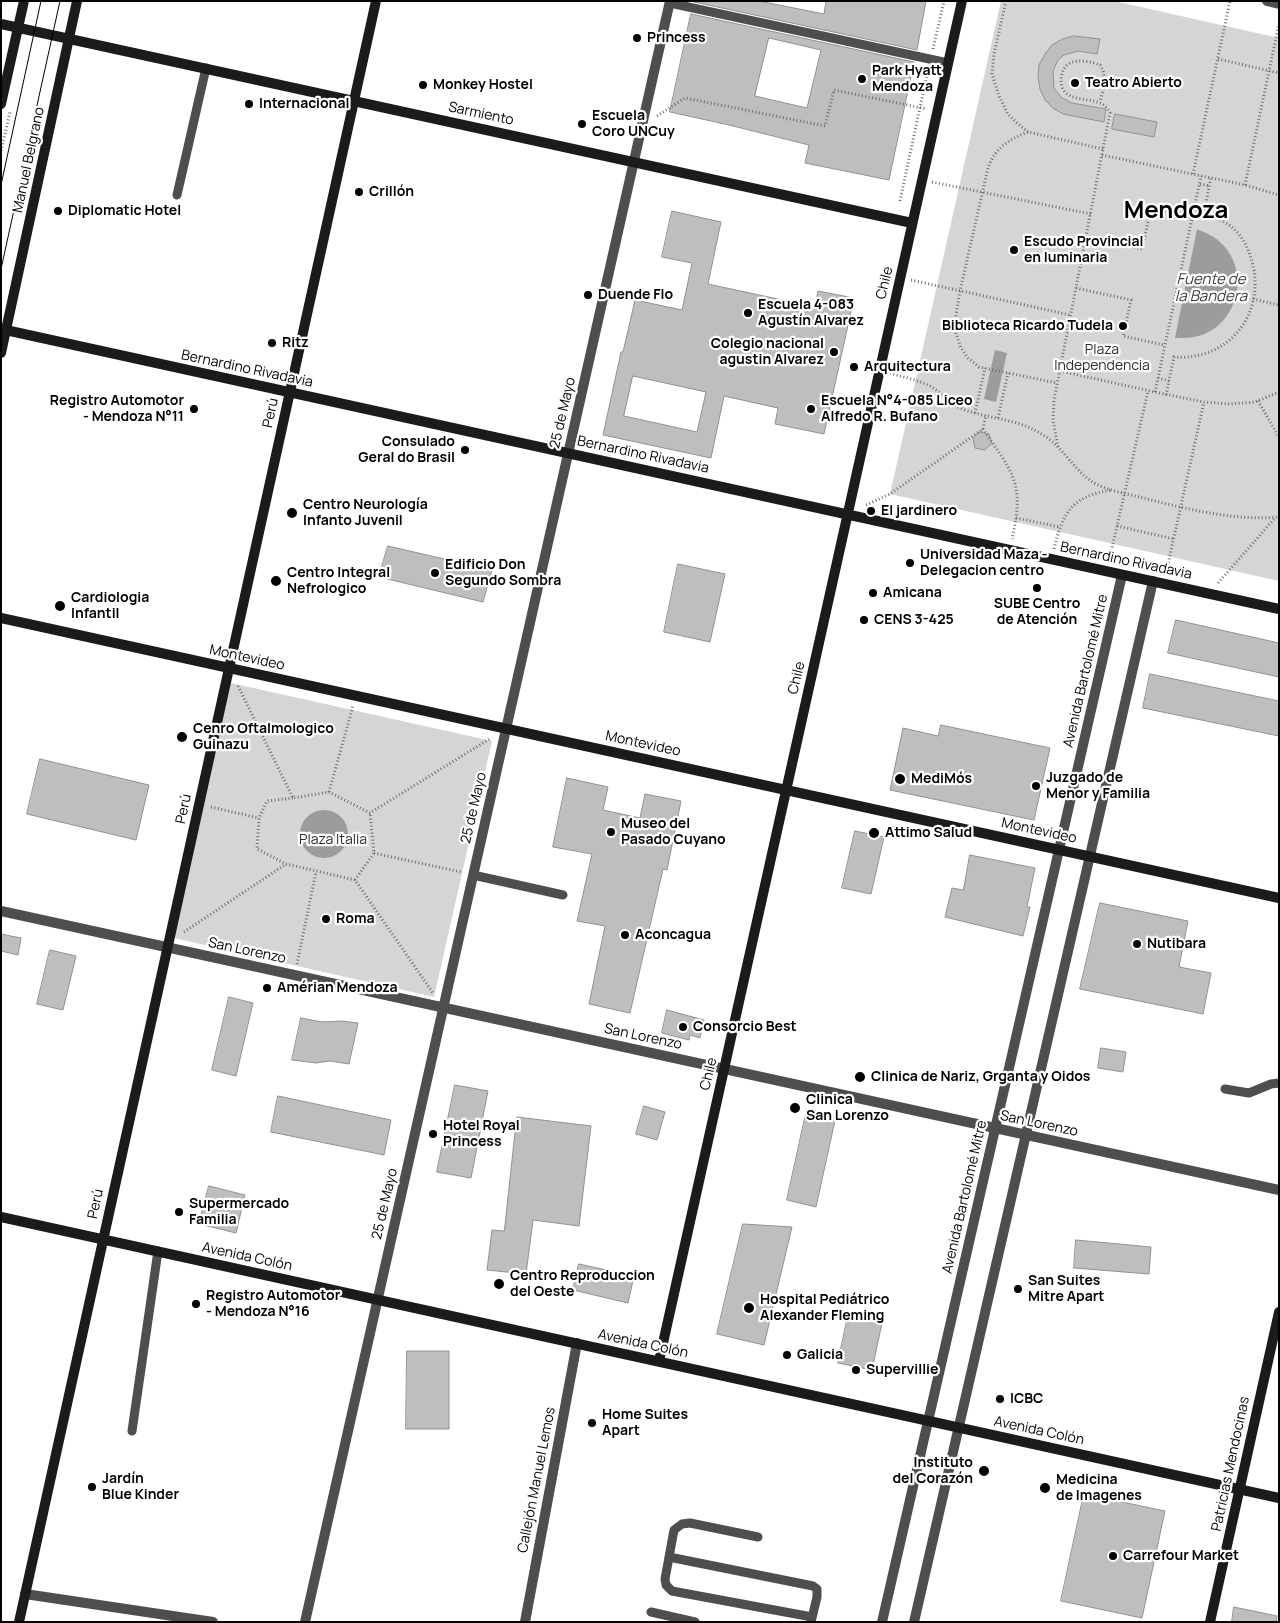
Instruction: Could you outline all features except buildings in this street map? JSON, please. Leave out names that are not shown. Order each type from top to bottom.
[{"type":"street","points":[[1,104],[24,1]]},
{"type":"street","name":"Manuel Belgrano","points":[[1,353],[4,329],[78,1]]},
{"type":"street","name":"Perú","points":[[19,1622],[376,1]]},
{"type":"street","name":"Chile","points":[[659,1361],[962,1]]},
{"type":"street","points":[[1267,1],[1279,4]]},
{"type":"street","name":"25 de Mayo","points":[[305,1622],[670,2]]},
{"type":"street","name":"Sarmiento","points":[[1,24],[912,223]]},
{"type":"street","name":"Bernardino Rivadavia","points":[[4,329],[1279,609]]},
{"type":"street","name":"Avenida Bartolomé Mitre","points":[[882,1622],[1122,574]]},
{"type":"street","points":[[914,1622],[1153,581]]},
{"type":"street","name":"Montevideo","points":[[1,618],[1279,898]]},
{"type":"street","name":"San Lorenzo","points":[[1,910],[1279,1190]]},
{"type":"street","name":"Avenida Colón","points":[[1,1217],[1279,1498]]},
{"type":"street","name":"Patricias Mendocinas","points":[[1210,1622],[1279,1312]]},
{"type":"street","name":"Callejón Manuel Lemos","points":[[525,1622],[577,1343]]},
{"type":"street","points":[[25,1594],[213,1622]]},
{"type":"lane","points":[[670,2],[948,63]]},
{"type":"lane","points":[[177,194],[206,68]]},
{"type":"lane","points":[[473,875],[563,895]]},
{"type":"lane","points":[[1224,1088],[1249,1093],[1271,1084],[1279,1083]]},
{"type":"lane","points":[[132,1431],[158,1251]]},
{"type":"lane","points":[[669,1557],[813,1586],[817,1589],[817,1597],[812,1620],[672,1591],[666,1585],[665,1579],[669,1557],[674,1530],[682,1524],[758,1537]]},
{"type":"lane","points":[[651,1612],[695,1622]]},
{"type":"path","points":[[900,201],[944,1]]},
{"type":"path","points":[[1006,1],[994,54],[992,74],[994,85],[1003,106],[1017,123],[1028,132],[1104,149]]},
{"type":"path","points":[[1193,174],[1230,1]]},
{"type":"path","points":[[1244,184],[1279,24]]},
{"type":"path","points":[[1218,59],[1279,73]]},
{"type":"path","points":[[1058,447],[1053,420],[1054,400],[1110,113],[1108,108],[1100,102],[1077,98],[1066,92],[1061,82],[1062,73],[1066,66],[1076,61],[1100,65],[1104,70],[1104,77],[1100,102]]},
{"type":"path","points":[[642,125],[685,98],[825,126],[834,90],[937,111]]},
{"type":"path","points":[[1028,132],[1007,142],[996,152],[988,168],[960,291],[956,315],[956,333],[961,348],[968,358],[979,367],[1057,383]]},
{"type":"path","points":[[1102,155],[1244,184],[1279,195]]},
{"type":"path","points":[[1155,392],[1202,176]]},
{"type":"path","points":[[1166,395],[1174,357],[1183,358],[1206,354],[1226,343],[1243,326],[1253,299],[1254,274],[1252,259],[1244,240],[1230,226],[1204,213],[1212,177]]},
{"type":"path","points":[[922,179],[1091,214]]},
{"type":"path","points":[[1200,184],[1210,186]]},
{"type":"path","points":[[1086,237],[1142,249],[1151,209],[1193,218]]},
{"type":"path","points":[[900,277],[1071,315]]},
{"type":"path","points":[[1076,288],[1131,300],[1124,336],[1164,345]]},
{"type":"path","points":[[1253,299],[1279,305]]},
{"type":"path","points":[[975,413],[985,368]]},
{"type":"path","points":[[880,370],[915,380],[930,387],[958,408],[1025,425],[1044,435],[1096,484],[1125,494],[1180,508],[1277,518]]},
{"type":"path","points":[[1060,371],[1204,402],[1230,404],[1258,401],[1278,393]]},
{"type":"path","points":[[998,418],[1008,373]]},
{"type":"path","points":[[1158,378],[1169,381]]},
{"type":"path","points":[[1114,544],[1148,391]]},
{"type":"path","points":[[1258,401],[1279,437]]},
{"type":"path","points":[[1170,557],[1204,402]]},
{"type":"path","points":[[847,514],[890,494],[983,429],[986,415]]},
{"type":"path","points":[[983,429],[1013,478],[1017,500],[1016,520],[1059,530],[1064,516],[1083,498],[1095,492],[1113,490]]},
{"type":"path","points":[[1230,570],[1277,518]]},
{"type":"path","points":[[1118,526],[1174,539]]},
{"type":"path","points":[[229,668],[293,798]]},
{"type":"path","points":[[329,792],[355,695]]},
{"type":"path","points":[[370,813],[506,728]]},
{"type":"path","points":[[370,813],[329,792],[267,801],[259,818],[257,849],[286,864],[354,880],[444,1008]]},
{"type":"path","points":[[199,805],[259,818]]},
{"type":"path","points":[[354,880],[374,852],[370,813]]},
{"type":"path","points":[[374,852],[473,875]]},
{"type":"path","points":[[182,933],[286,864]]},
{"type":"path","points":[[295,975],[316,872]]},
{"type":"green space","name":"Plaza Independencia","points":[[1001,1],[1114,1],[1279,38],[1279,581],[890,494]]},
{"type":"green space","name":"Plaza Italia","points":[[231,683],[492,741],[434,997],[174,938]]},
{"type":"water","name":"Fuente de la Bandera","points":[[1197,229],[1216,238],[1230,254],[1235,267],[1236,294],[1232,307],[1225,319],[1215,328],[1199,336],[1175,338]]},
{"type":"water","points":[[995,350],[1007,353],[996,402],[984,399]]},
{"type":"water","points":[[319,810],[329,810],[338,814],[344,820],[348,834],[344,848],[338,854],[329,858],[319,858],[310,854],[304,848],[300,839],[300,829],[304,820],[310,814]]},
{"type":"tram line","points":[[1,185],[41,1]]},
{"type":"tram line","points":[[1,269],[60,1]]},
{"type":"place","name":"Princess","points":[[637,38]]},
{"type":"place","name":"Park Hyatt Mendoza","points":[[862,79]]},
{"type":"place","name":"Teatro Abierto","points":[[1075,83]]},
{"type":"place","name":"Monkey Hostel","points":[[423,85]]},
{"type":"place","name":"Internacional","points":[[249,104]]},
{"type":"place","name":"Escuela Coro UNCuy","points":[[582,124]]},
{"type":"place","name":"Crillón","points":[[359,192]]},
{"type":"place","name":"Diplomatic Hotel","points":[[58,211]]},
{"type":"place","name":"Escudo Provincial en luminaria","points":[[1014,250]]},
{"type":"place","name":"Duende Flo","points":[[588,295]]},
{"type":"place","name":"Escuela 4-083 Agustín Alvarez","points":[[748,313]]},
{"type":"place","name":"Biblioteca Ricardo Tudela","points":[[1123,326]]},
{"type":"place","name":"Ritz","points":[[272,343]]},
{"type":"place","name":"Colegio nacional agustin Alvarez","points":[[834,352]]},
{"type":"place","name":"Arquitectura","points":[[854,367]]},
{"type":"place","name":"Registro Automotor - Mendoza N°11","points":[[194,409]]},
{"type":"place","name":"Escuela N°4-085 Liceo Alfredo R. Bufano","points":[[811,409]]},
{"type":"place","name":"Consulado Geral do Brasil","points":[[465,450]]},
{"type":"place","name":"El jardinero","points":[[871,511]]},
{"type":"place","name":"Centro Neurología Infanto Juvenil","points":[[292,513]]},
{"type":"place","name":"Universidad Maza - Delegacion centro","points":[[910,563]]},
{"type":"place","name":"Edificio Don Segundo Sombra","points":[[435,573]]},
{"type":"place","name":"Centro Integral Nefrologico","points":[[276,581]]},
{"type":"place","name":"SUBE Centro de Atención","points":[[1037,588]]},
{"type":"place","name":"Amicana","points":[[873,593]]},
{"type":"place","name":"Cardiologia Infantil","points":[[60,606]]},
{"type":"place","name":"CENS 3-425","points":[[864,620]]},
{"type":"place","name":"Cenro Oftalmologico Guinazu","points":[[182,737]]},
{"type":"place","name":"MediMós","points":[[900,779]]},
{"type":"place","name":"Juzgado de Menor y Familia","points":[[1036,786]]},
{"type":"place","name":"Museo del Pasado Cuyano","points":[[611,832]]},
{"type":"place","name":"Attimo Salud","points":[[874,833]]},
{"type":"place","name":"Roma","points":[[326,919]]},
{"type":"place","name":"Aconcagua","points":[[625,935]]},
{"type":"place","name":"Nutibara","points":[[1137,944]]},
{"type":"place","name":"Amérian Mendoza","points":[[267,988]]},
{"type":"place","name":"Consorcio Best","points":[[683,1027]]},
{"type":"place","name":"Clinica de Nariz, Grganta y Oidos","points":[[860,1077]]},
{"type":"place","name":"Clinica San Lorenzo","points":[[795,1108]]},
{"type":"place","name":"Hotel Royal Princess","points":[[433,1134]]},
{"type":"place","name":"Supermercado Familia","points":[[179,1212]]},
{"type":"place","name":"Centro Reproduccion del Oeste","points":[[499,1284]]},
{"type":"place","name":"San Suites Mitre Apart","points":[[1018,1289]]},
{"type":"place","name":"Registro Automotor - Mendoza N°16","points":[[196,1304]]},
{"type":"place","name":"Hospital Pediátrico Alexander Fleming","points":[[749,1308]]},
{"type":"place","name":"Galicia","points":[[787,1355]]},
{"type":"place","name":"Supervillie","points":[[856,1370]]},
{"type":"place","name":"ICBC","points":[[1000,1399]]},
{"type":"place","name":"Home Suites Apart","points":[[592,1423]]},
{"type":"place","name":"Instituto del Corazón","points":[[984,1471]]},
{"type":"place","name":"Jardín Blue Kinder","points":[[92,1487]]},
{"type":"place","name":"Medicina de Imagenes","points":[[1045,1488]]},
{"type":"place","name":"Carrefour Market","points":[[1113,1556]]},
{"type":"district","name":"Mendoza","points":[[1176,211]]}]
